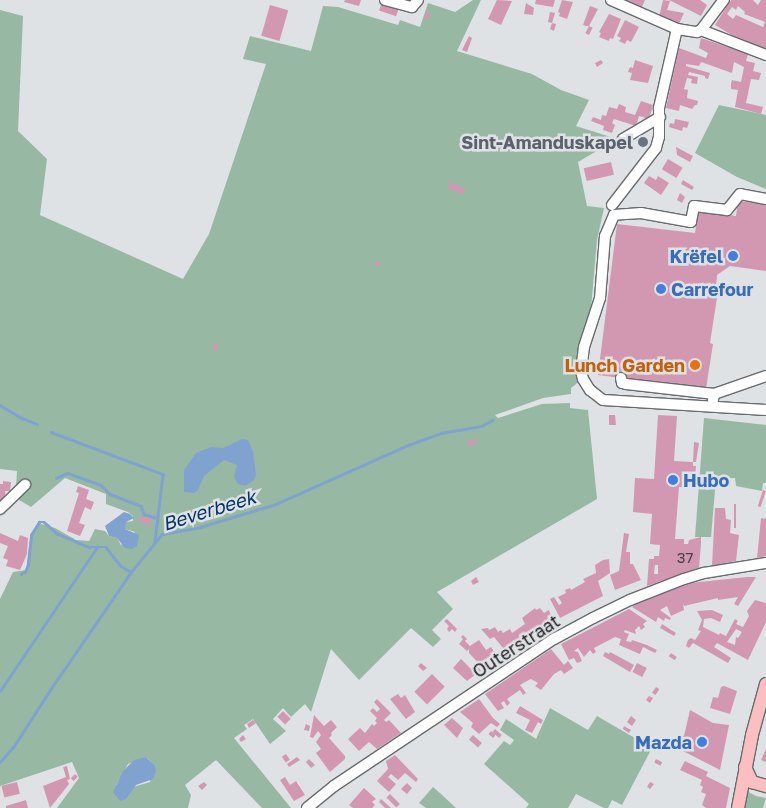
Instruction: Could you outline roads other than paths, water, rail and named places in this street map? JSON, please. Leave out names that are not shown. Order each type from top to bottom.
[{"type":"main road","points":[[738,808],[745,767],[766,684]]},
{"type":"main road","points":[[745,767],[752,782],[766,786]]},
{"type":"street","points":[[385,0],[412,7],[418,0]]},
{"type":"street","points":[[610,0],[677,29],[697,32],[701,30],[724,0]]},
{"type":"street","points":[[612,205],[656,148],[660,117],[659,108],[677,29]]},
{"type":"street","points":[[701,30],[766,55]]},
{"type":"street","points":[[623,139],[660,117]]},
{"type":"street","points":[[766,199],[740,194],[727,210],[694,206],[691,222],[642,213],[614,215],[605,236],[600,298],[584,346],[581,371],[583,379],[590,390],[603,400],[766,410]]},
{"type":"street","points":[[621,378],[622,383],[626,384],[714,394],[766,376]]},
{"type":"street","points":[[712,406],[714,394]]},
{"type":"street","points":[[0,509],[25,485]]},
{"type":"street","name":"Outerstraat","points":[[307,808],[334,786],[554,639],[593,618],[630,600],[698,575],[766,563]]},
{"type":"water","points":[[242,439],[248,440],[253,451],[256,475],[254,480],[245,486],[238,484],[234,477],[237,465],[224,460],[204,476],[198,490],[194,493],[184,492],[184,470],[196,453],[211,447],[223,448]]},
{"type":"water","points":[[124,512],[134,518],[126,522],[125,529],[139,535],[137,546],[132,549],[125,548],[117,538],[109,536],[105,526]]},
{"type":"water","points":[[146,757],[155,766],[156,772],[153,779],[136,785],[126,799],[120,801],[113,792],[123,771],[134,760]]},
{"type":"waterway","points":[[0,405],[22,418],[37,424]]},
{"type":"waterway","name":"Beverbeek","points":[[0,762],[14,746],[131,572],[162,534],[200,527],[276,504],[408,445],[441,433],[481,426],[493,420]]},
{"type":"waterway","points":[[51,432],[163,474],[155,542]]},
{"type":"waterway","points":[[56,478],[68,473],[101,485],[110,494],[141,506],[144,514],[156,518]]},
{"type":"waterway","points":[[21,574],[25,572],[28,565],[31,535],[39,522],[44,522],[58,534],[89,547],[106,547],[121,566],[131,572]]},
{"type":"waterway","points":[[0,691],[97,547]]},
{"type":"place","name":"Sint-Amanduskapel","points":[[643,142]]},
{"type":"place","name":"Krëfel","points":[[733,256]]},
{"type":"place","name":"Carrefour","points":[[661,289]]},
{"type":"place","name":"Lunch Garden","points":[[695,365]]},
{"type":"place","name":"Hubo","points":[[673,480]]},
{"type":"place","name":"Mazda","points":[[702,742]]}]
